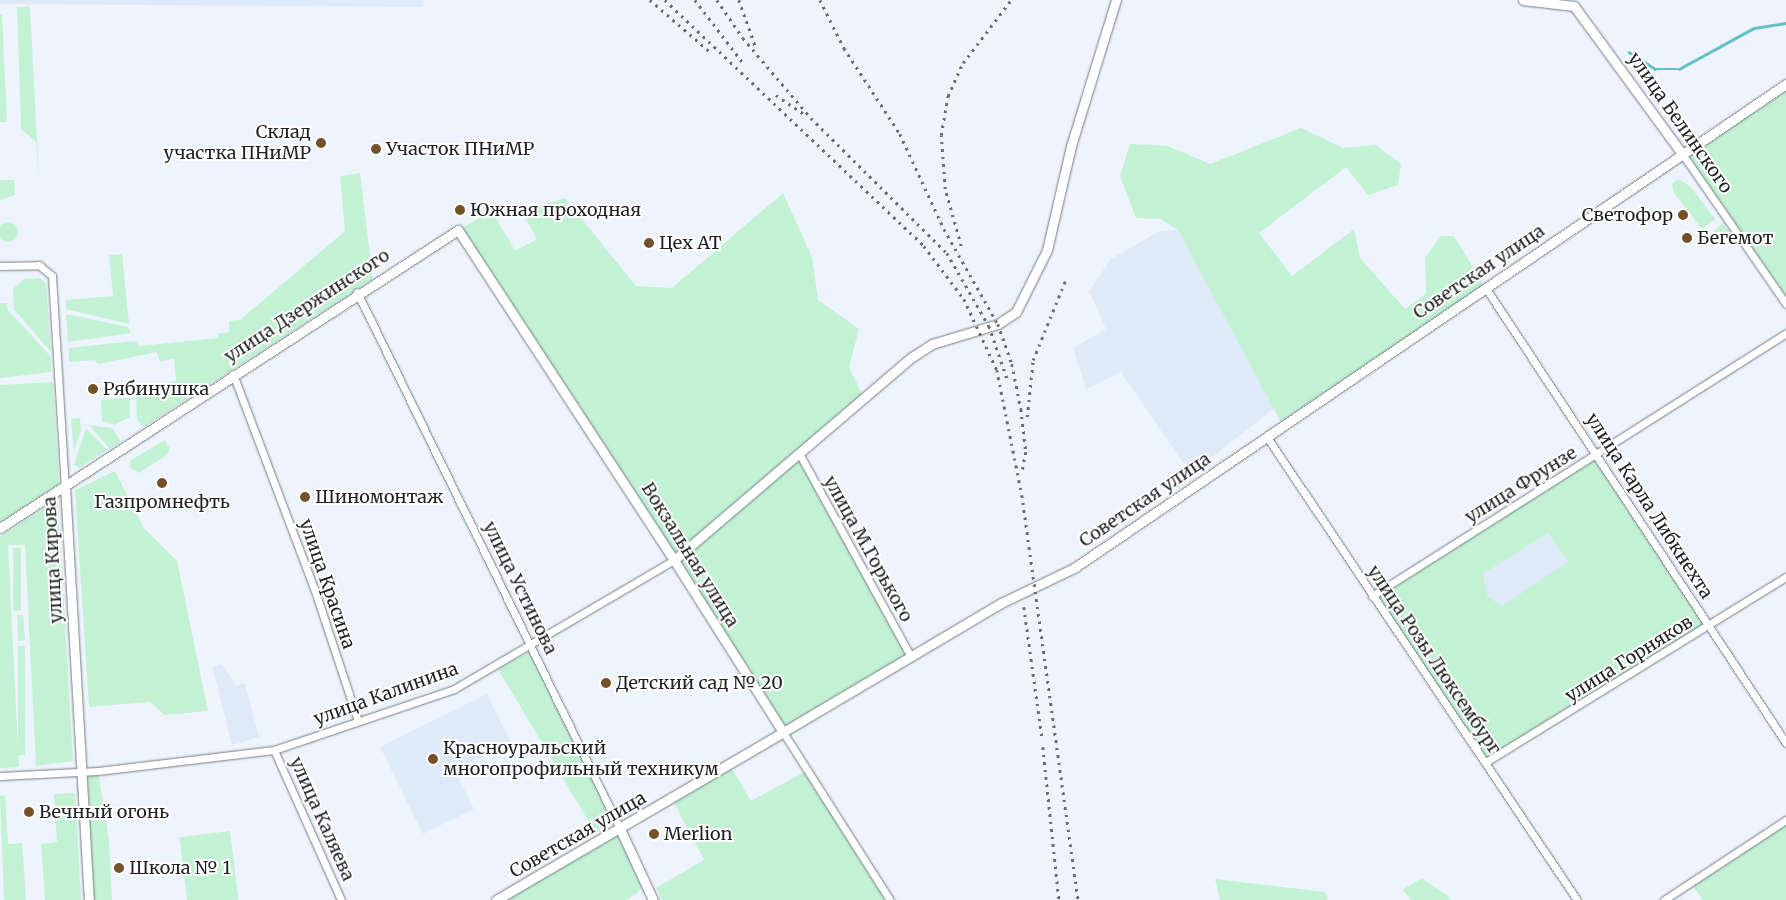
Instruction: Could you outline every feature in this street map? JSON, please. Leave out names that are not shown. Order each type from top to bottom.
[{"type":"street","points":[[674,560],[800,456],[917,353],[963,332],[998,324],[1024,300],[1047,250],[1071,146],[1116,0]]},
{"type":"street","name":"улица Белинского","points":[[1523,0],[1573,2],[1786,304]]},
{"type":"street","name":"Советская улица","points":[[496,900],[621,831],[1000,603],[1074,568],[1485,287],[1683,156],[1786,84]]},
{"type":"street","name":"улица Дзержинского","points":[[0,528],[357,292],[458,230]]},
{"type":"street","name":"Вокзальная улица","points":[[458,230],[674,560],[890,900]]},
{"type":"street","name":"улица Кирова","points":[[0,266],[39,265],[52,276],[89,900]]},
{"type":"street","name":"улица Карла Либкнехта","points":[[1485,287],[1598,454],[1786,743]]},
{"type":"street","name":"улица Устинова","points":[[357,292],[621,831],[652,900]]},
{"type":"street","name":"улица Фрунзе","points":[[1372,596],[1786,333]]},
{"type":"street","name":"улица Красина","points":[[233,374],[314,588],[358,720]]},
{"type":"street","name":"улица Розы Люксембург","points":[[1267,437],[1577,900]]},
{"type":"street","name":"улица М.Горького","points":[[800,456],[911,657]]},
{"type":"street","name":"улица Калинина","points":[[0,776],[80,772],[274,750],[358,720],[454,690],[531,647],[674,560]]},
{"type":"street","name":"улица Горняков","points":[[1486,762],[1710,626],[1786,577]]},
{"type":"street","name":"улица Каляева","points":[[274,750],[342,900]]},
{"type":"street","points":[[1664,900],[1786,820]]},
{"type":"shaded area","points":[[0,0],[424,0],[423,7],[0,4]]},
{"type":"shaded area","points":[[1178,230],[1275,408],[1198,468],[1183,463],[1121,372],[1086,389],[1073,348],[1106,329],[1089,291],[1111,259],[1160,231]]},
{"type":"shaded area","points":[[1548,533],[1568,563],[1502,607],[1488,597],[1483,574]]},
{"type":"shaded area","points":[[222,664],[236,686],[245,683],[259,737],[232,745],[212,666]]},
{"type":"shaded area","name":"Красноуральский многопрофильный техникум","points":[[487,694],[511,743],[455,770],[474,809],[423,834],[380,747]]},
{"type":"green space","points":[[17,7],[30,7],[39,180],[36,142],[21,129]]},
{"type":"green space","points":[[0,15],[2,15],[7,122],[0,122]]},
{"type":"green space","points":[[1786,84],[1786,304],[1683,155]]},
{"type":"green space","points":[[1301,128],[1343,148],[1376,145],[1401,164],[1398,185],[1368,195],[1346,167],[1259,233],[1292,276],[1354,229],[1360,258],[1405,309],[1426,294],[1425,258],[1441,236],[1454,236],[1485,287],[1283,426],[1178,230],[1161,219],[1136,218],[1120,176],[1130,144],[1168,146],[1210,164]]},
{"type":"green space","points":[[360,173],[373,279],[144,427],[137,420],[136,397],[176,380],[174,358],[160,362],[157,352],[98,364],[95,360],[69,362],[69,348],[135,341],[140,346],[218,338],[218,334],[229,332],[229,321],[240,320],[345,231],[340,176]]},
{"type":"green space","points":[[1678,179],[1690,186],[1715,219],[1702,229],[1674,193],[1672,184]]},
{"type":"green space","points":[[0,180],[14,180],[15,195],[0,200]]},
{"type":"green space","points":[[783,193],[812,257],[818,300],[859,329],[849,367],[864,398],[800,456],[911,657],[783,732],[458,230],[492,211],[515,251],[537,239],[522,211],[565,198],[636,286],[672,288]]},
{"type":"green space","points":[[8,222],[15,225],[18,232],[15,239],[8,242],[1,239],[-2,232],[1,225]]},
{"type":"green space","points":[[1723,223],[1733,236],[1712,247],[1707,238]]},
{"type":"green space","points":[[122,254],[129,324],[66,309],[66,300],[113,296],[109,255]]},
{"type":"green space","points":[[40,278],[46,284],[51,352],[14,309],[13,289],[24,279]]},
{"type":"green space","points":[[0,303],[7,303],[8,310],[51,357],[51,372],[0,378]]},
{"type":"green space","points":[[66,314],[128,327],[131,333],[68,342]]},
{"type":"green space","points":[[53,382],[59,484],[0,522],[0,385]]},
{"type":"green space","points":[[130,398],[130,417],[114,425],[102,421],[101,400]]},
{"type":"green space","points":[[80,418],[81,430],[74,451],[71,419]]},
{"type":"green space","points":[[89,425],[112,428],[121,442],[110,449]]},
{"type":"green space","points":[[86,428],[107,450],[79,468],[74,465]]},
{"type":"green space","points":[[165,440],[170,449],[167,455],[139,473],[130,468],[131,460]]},
{"type":"green space","points":[[1598,454],[1710,626],[1486,762],[1372,596]],"holes":[[[1548,533],[1568,562],[1502,606],[1488,597],[1483,574]]]},
{"type":"green space","points":[[115,471],[144,528],[177,561],[208,711],[165,715],[150,702],[89,707],[75,490]]},
{"type":"green space","points":[[54,501],[58,503],[73,761],[36,766],[25,545],[8,545],[19,767],[0,768],[0,537]]},
{"type":"green space","points":[[13,548],[21,548],[21,611],[13,611]]},
{"type":"green space","points":[[17,615],[23,615],[25,640],[18,641]]},
{"type":"green space","points":[[18,646],[25,646],[25,755],[18,755]]},
{"type":"green space","points":[[530,652],[613,822],[596,834],[498,669]]},
{"type":"green space","points":[[731,767],[751,801],[806,771],[890,900],[662,900],[656,888],[704,860],[672,799]]},
{"type":"green space","points":[[98,771],[109,841],[112,900],[89,900],[80,772]]},
{"type":"green space","points":[[75,793],[81,900],[45,900],[41,844],[57,842],[54,794]]},
{"type":"green space","points":[[5,795],[8,844],[22,843],[26,900],[4,900],[0,796]]},
{"type":"green space","points":[[1786,820],[1786,900],[1703,900],[1690,882]]},
{"type":"green space","points":[[230,831],[238,900],[187,900],[179,837]]},
{"type":"green space","points":[[621,831],[642,887],[637,894],[625,900],[493,900]]},
{"type":"green space","points":[[1422,878],[1451,900],[1412,900],[1402,890]]},
{"type":"green space","points":[[1215,879],[1325,892],[1328,900],[1220,900]]},
{"type":"waterway","points":[[1629,52],[1655,69],[1679,69],[1754,28],[1786,23]]},
{"type":"railway","points":[[650,0],[709,51]]},
{"type":"railway","points":[[665,0],[924,246],[964,299],[997,370],[1022,495],[1078,900]]},
{"type":"railway","points":[[695,0],[744,64]]},
{"type":"railway","points":[[717,0],[743,38],[811,118],[947,253],[989,326],[1007,378]]},
{"type":"railway","points":[[739,0],[755,45]]},
{"type":"railway","points":[[820,0],[844,48],[900,134],[944,229],[998,324],[1012,364],[1021,409],[1026,452],[1022,473]]},
{"type":"railway","points":[[961,246],[945,189],[941,135],[948,96],[963,63],[1011,0]]},
{"type":"railway","points":[[776,95],[807,116]]},
{"type":"railway","points":[[1027,417],[1033,360],[1065,281]]},
{"type":"railway","points":[[1024,607],[1042,737]]},
{"type":"railway","points":[[1043,747],[1059,900]]},
{"type":"place","name":"Склад участка ПНиМР","points":[[321,143]]},
{"type":"place","name":"Участок ПНиМР","points":[[376,149]]},
{"type":"place","name":"Южная проходная","points":[[460,210]]},
{"type":"place","name":"Светофор","points":[[1683,215]]},
{"type":"place","name":"Бегемот","points":[[1687,238]]},
{"type":"place","name":"Цех АТ","points":[[649,243]]},
{"type":"place","name":"Рябинушка","points":[[93,389]]},
{"type":"place","name":"Газпромнефть","points":[[162,483]]},
{"type":"place","name":"Шиномонтаж","points":[[305,497]]},
{"type":"place","name":"Детский сад № 20","points":[[606,683]]},
{"type":"place","name":"Красноуральский многопрофильный техникум","points":[[433,759]]},
{"type":"place","name":"Вечный огонь","points":[[29,812]]},
{"type":"place","name":"Merlion","points":[[654,834]]},
{"type":"place","name":"Школа № 1","points":[[119,868]]}]
